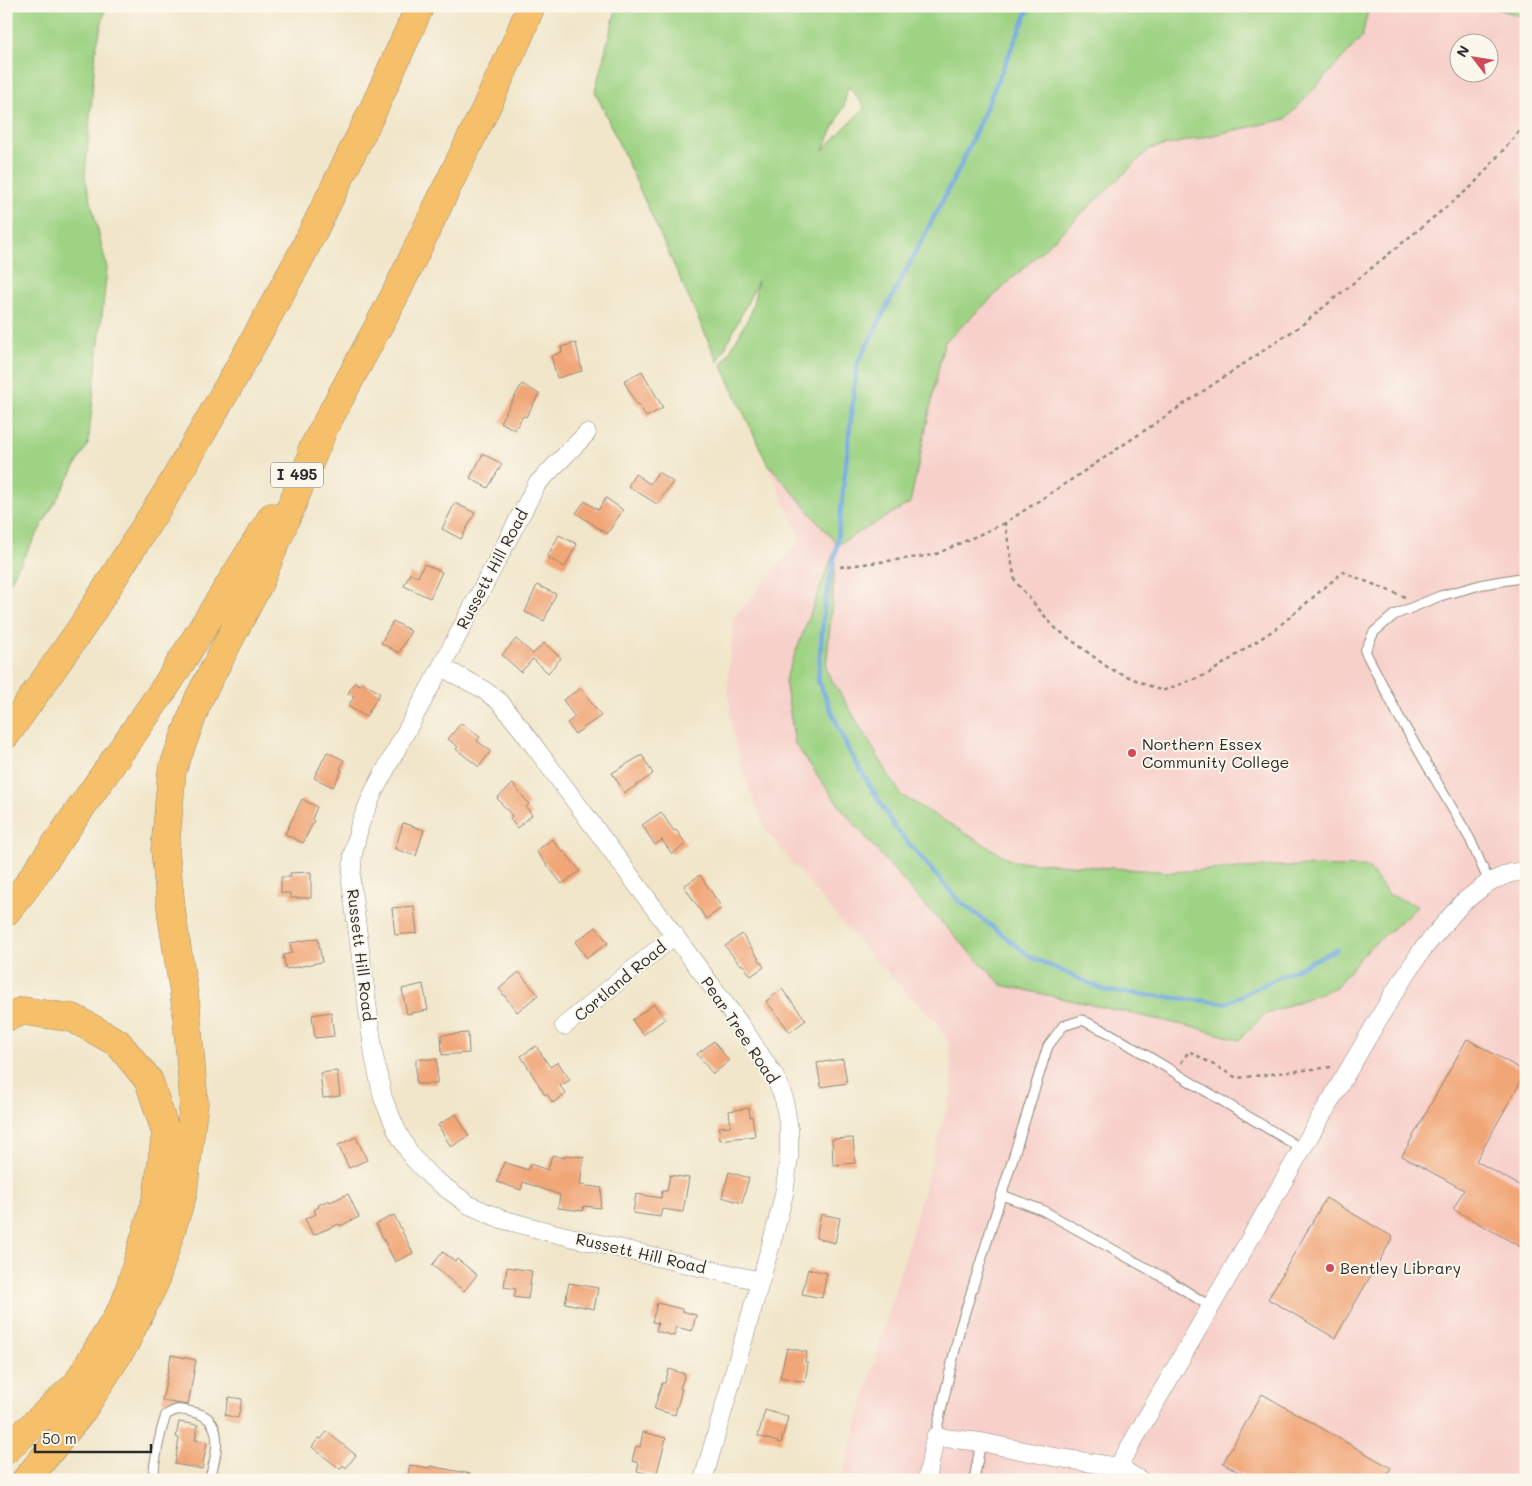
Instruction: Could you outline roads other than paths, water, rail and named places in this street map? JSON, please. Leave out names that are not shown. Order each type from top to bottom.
[{"type":"highway","points":[[6,735],[82,626],[173,483],[239,368],[302,254],[374,108],[420,6]]},
{"type":"highway","name":"I 495","points":[[6,912],[23,891],[166,686],[321,435],[403,280],[484,112],[531,6]]},
{"type":"highway","points":[[26,1480],[80,1414],[124,1345],[154,1284],[183,1193],[194,1102],[186,1008],[172,917],[165,850],[172,771],[199,698],[259,583],[321,435]]},
{"type":"highway","points":[[6,1017],[23,1011],[73,1018],[118,1043],[149,1081],[166,1133],[157,1197],[125,1304],[77,1384],[8,1447]]},
{"type":"street","name":"Russett Hill Road","points":[[587,433],[537,484],[374,791],[360,824],[353,854],[351,882],[374,1056],[383,1098],[397,1131],[412,1157],[431,1177],[469,1205],[501,1219],[553,1233],[760,1281]]},
{"type":"street","name":"Pear Tree Road","points":[[442,666],[481,688],[500,702],[675,935],[755,1046],[775,1077],[784,1099],[789,1129],[789,1158],[784,1194],[703,1480]]},
{"type":"street","points":[[1118,1467],[1346,1074],[1392,996],[1422,950],[1462,903],[1489,882],[1511,873],[1526,871]]},
{"type":"street","name":"Cortland Road","points":[[564,1026],[675,935]]},
{"type":"street","points":[[927,1480],[935,1437],[981,1442],[1054,1457],[1118,1467],[1140,1480]]},
{"type":"lane","points":[[1489,882],[1470,839],[1398,716],[1365,650],[1374,632],[1394,614],[1440,596],[1484,584],[1526,577]]},
{"type":"lane","points":[[935,1437],[960,1328],[1048,1046],[1063,1026],[1082,1020],[1111,1034],[1302,1149]]},
{"type":"lane","points":[[1002,1194],[1042,1210],[1211,1306]]},
{"type":"lane","points":[[153,1480],[157,1446],[166,1415],[177,1409],[198,1412],[208,1417],[214,1427],[217,1440],[214,1466],[210,1480]]},
{"type":"lane","points":[[974,1480],[981,1442]]},
{"type":"waterway","points":[[1030,6],[961,165],[857,364],[837,545],[824,608],[818,680],[848,749],[896,829],[957,899],[1031,957],[1107,991],[1226,1003],[1337,949]]},
{"type":"place","name":"Northern Essex Community College","points":[[1132,753]]},
{"type":"place","name":"Bentley Library","points":[[1330,1268]]}]
